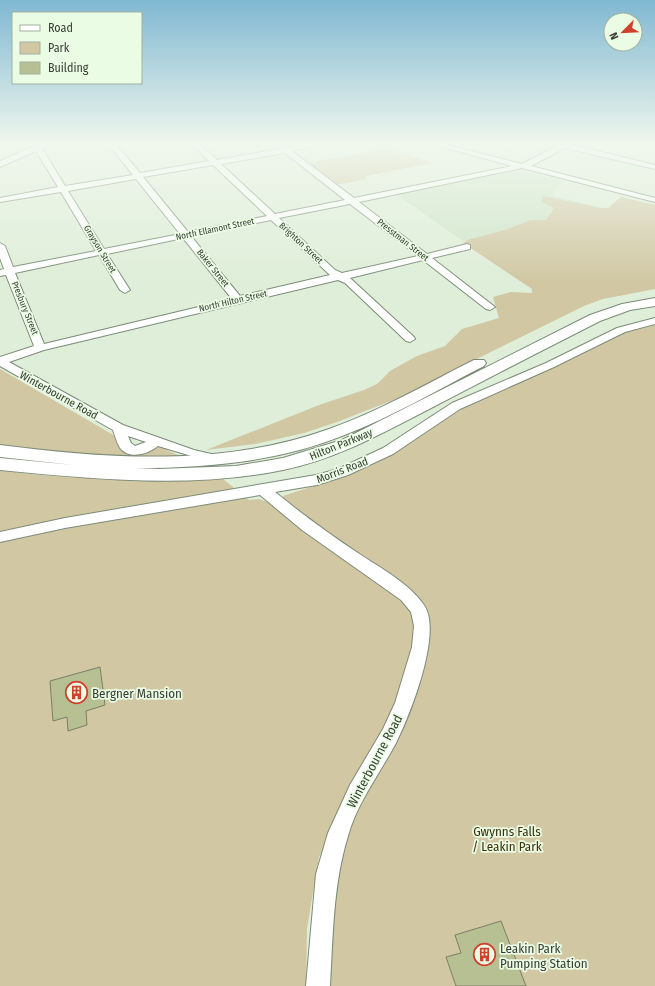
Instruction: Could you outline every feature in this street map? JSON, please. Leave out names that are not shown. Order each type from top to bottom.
[{"type":"main road","name":"Hilton Parkway","points":[[0,451],[118,462],[162,462],[216,459],[261,452],[310,441],[369,418],[583,311],[616,299],[655,292]]},
{"type":"main road","name":"Hilton Parkway","points":[[0,464],[76,471],[159,475],[236,472],[284,464],[348,444],[595,318],[621,309],[655,302]]},
{"type":"street","points":[[0,200],[58,190]]},
{"type":"street","name":"Grayson Street","points":[[65,190],[125,290]]},
{"type":"street","name":"Baker Street","points":[[150,190],[238,300]]},
{"type":"street","name":"Brighton Street","points":[[244,190],[332,272],[348,281],[410,339]]},
{"type":"street","name":"Presstman Street","points":[[338,190],[490,307]]},
{"type":"street","name":"North Ellamont Street","points":[[5,272],[401,190]]},
{"type":"street","points":[[615,190],[655,200]]},
{"type":"street","name":"Presbury Street","points":[[0,246],[5,272],[40,348]]},
{"type":"street","name":"North Hilton Street","points":[[0,361],[40,348],[467,247]]},
{"type":"street","name":"Morris Road","points":[[0,537],[65,523],[265,491],[317,480],[343,472],[388,451],[456,406],[621,330],[655,321]]},
{"type":"street","name":"Winterbourne Road","points":[[0,361],[119,428],[125,445],[133,450],[145,449],[157,440],[191,453],[216,459]]},
{"type":"street","name":"Winterbourne Road","points":[[265,491],[307,526],[407,595],[419,610],[422,626],[421,647],[404,703],[390,735],[357,792],[338,833],[327,874],[318,986]]},
{"type":"shaded area","points":[[422,190],[553,190],[555,194],[550,195],[607,209],[463,241],[397,195]]},
{"type":"green space","points":[[543,196],[601,208],[608,208],[621,197],[655,205],[655,289],[603,299],[584,306],[396,399],[337,422],[304,433],[255,444],[206,450],[319,405],[364,390],[377,384],[390,371],[417,356],[445,346],[462,329],[499,318],[493,297],[511,292],[532,293],[532,289],[463,243],[467,240],[505,230],[531,220],[546,220],[554,208],[542,202]]},
{"type":"green space","name":"Gwynns Falls / Leakin Park","points":[[655,325],[655,986],[326,986],[336,864],[352,813],[404,719],[426,615],[285,502],[283,496],[344,476],[376,463],[409,444],[463,408],[568,361],[620,334]]},
{"type":"green space","points":[[0,369],[115,436],[119,449],[134,453],[158,446],[180,456],[112,457],[0,446]]},
{"type":"green space","points":[[0,470],[39,475],[121,480],[223,479],[249,500],[259,499],[267,502],[335,554],[393,591],[411,608],[415,625],[415,635],[395,712],[319,857],[307,928],[306,986],[0,986]]},
{"type":"building","name":"Bergner Mansion","points":[[100,667],[105,705],[86,711],[87,725],[68,731],[67,717],[53,721],[50,681]]},
{"type":"building","name":"Leakin Park Pumping Station","points":[[501,921],[526,986],[456,986],[446,957],[461,953],[455,935]]},
{"type":"place","name":"Bergner Mansion","points":[[77,693]]},
{"type":"place","name":"Leakin Park Pumping Station","points":[[484,955]]}]
